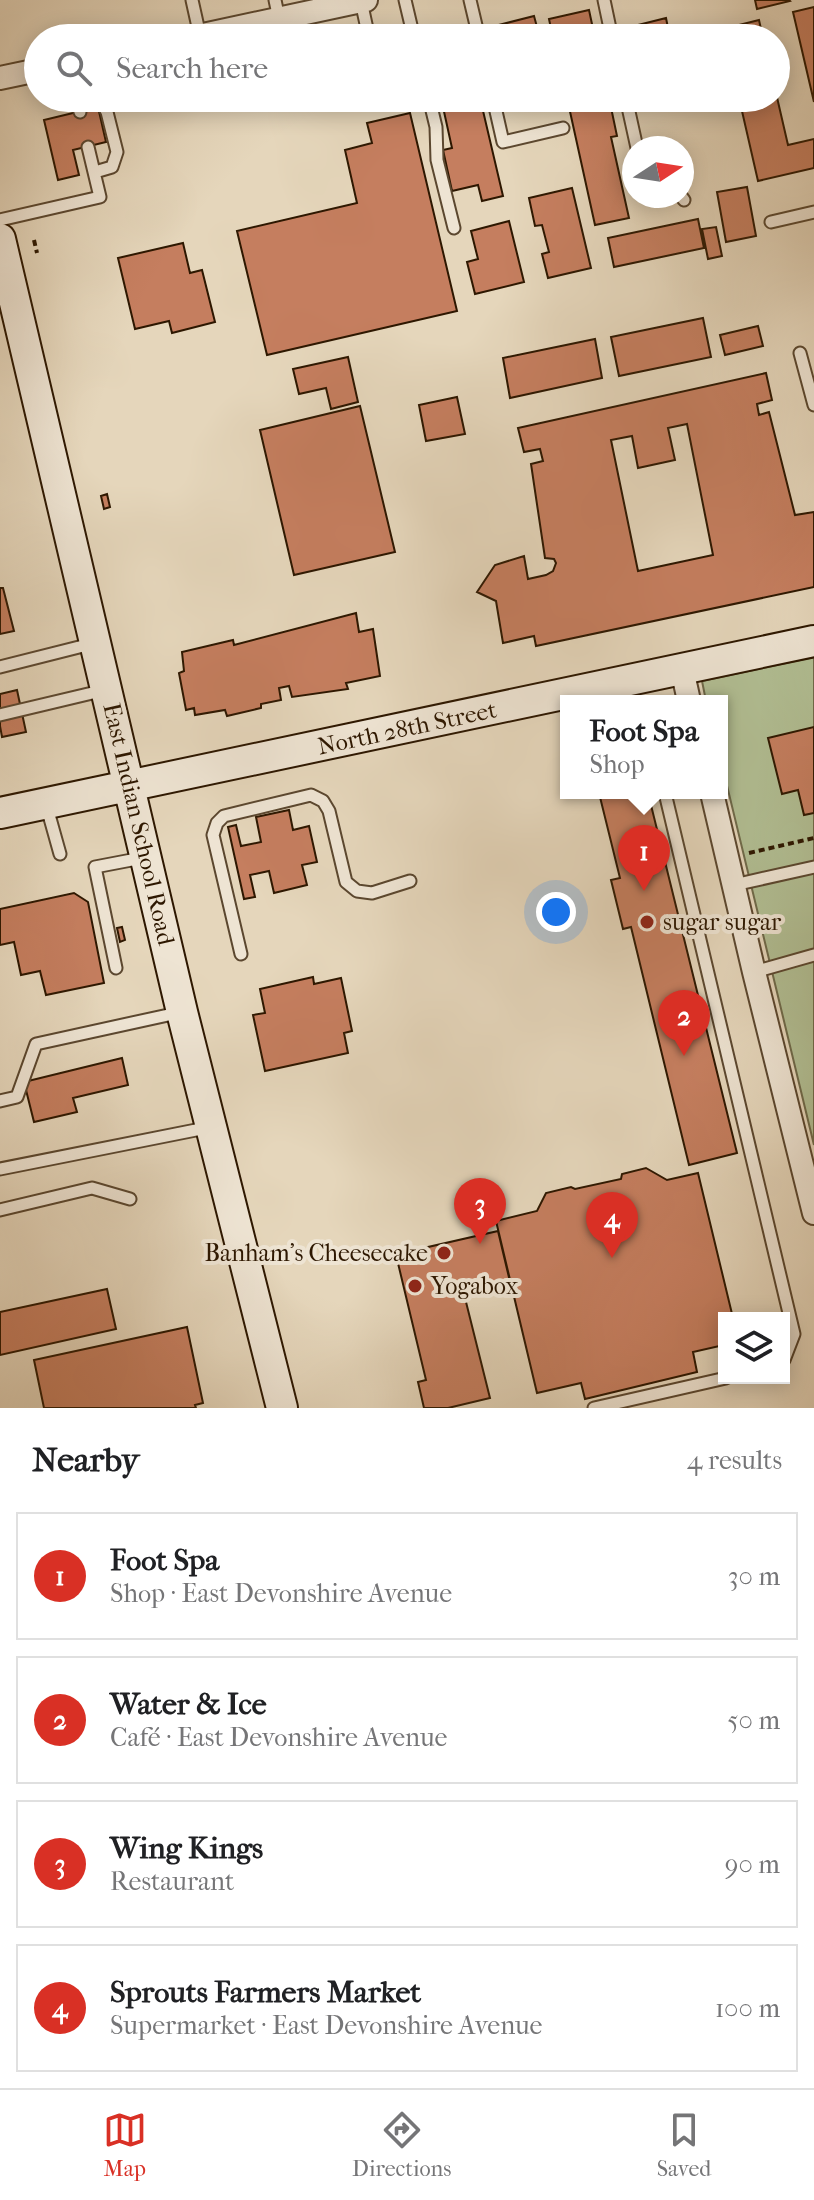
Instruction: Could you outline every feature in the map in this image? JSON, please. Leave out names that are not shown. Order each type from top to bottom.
[{"type":"main road","name":"East Indian School Road","points":[[0,239],[182,1012],[282,1408]]},
{"type":"main road","name":"North 28th Street","points":[[583,695],[682,669],[814,641]]},
{"type":"main road","name":"North 28th Street","points":[[0,813],[560,700]]},
{"type":"street","points":[[270,20],[363,1]]},
{"type":"street","points":[[0,78],[24,73]]},
{"type":"street","points":[[682,669],[688,695]]},
{"type":"street","points":[[713,799],[814,1213]]},
{"type":"lane","points":[[192,0],[193,24]]},
{"type":"lane","points":[[405,0],[411,24]]},
{"type":"lane","points":[[470,0],[476,24]]},
{"type":"lane","points":[[604,0],[609,24]]},
{"type":"lane","points":[[363,1],[367,24]]},
{"type":"lane","points":[[95,172],[112,167],[117,152],[107,112]]},
{"type":"lane","points":[[432,112],[437,160],[454,228]]},
{"type":"lane","points":[[496,112],[503,142],[563,128]]},
{"type":"lane","points":[[629,112],[634,136]]},
{"type":"lane","points":[[0,220],[100,197],[88,147]]},
{"type":"lane","points":[[771,222],[814,212]]},
{"type":"lane","points":[[800,353],[814,405]]},
{"type":"lane","points":[[0,667],[96,643]]},
{"type":"lane","points":[[0,715],[107,689]]},
{"type":"lane","points":[[241,954],[213,835],[217,823],[224,816],[311,795],[323,801],[329,811],[346,882],[357,891],[372,893],[410,881]]},
{"type":"lane","points":[[666,799],[789,1312]]},
{"type":"lane","points":[[46,803],[60,854]]},
{"type":"lane","points":[[116,968],[95,867],[147,857]]},
{"type":"lane","points":[[734,885],[814,867]]},
{"type":"lane","points":[[754,972],[814,955]]},
{"type":"lane","points":[[0,1101],[17,1097],[36,1044],[182,1012]]},
{"type":"lane","points":[[0,1169],[212,1127]]},
{"type":"lane","points":[[0,1210],[92,1188],[130,1199]]},
{"type":"lane","points":[[790,1317],[794,1334],[790,1344]]},
{"type":"lane","points":[[594,1408],[718,1380]]},
{"type":"path","points":[[34,240],[37,253]]},
{"type":"path","points":[[747,854],[814,838]]},
{"type":"green space","points":[[814,657],[814,1145],[728,790],[728,695],[705,695],[702,681]]},
{"type":"building","points":[[755,0],[789,0],[790,1],[757,9]]},
{"type":"building","points":[[814,7],[814,102],[793,12]]},
{"type":"building","points":[[589,10],[592,24],[550,24],[549,19]]},
{"type":"building","points":[[534,16],[536,24],[503,24]]},
{"type":"building","points":[[666,18],[667,24],[642,24]]},
{"type":"building","points":[[77,112],[99,112],[106,142],[73,150],[79,175],[58,180],[44,120]]},
{"type":"building","points":[[444,112],[483,112],[503,196],[482,201],[478,185],[452,191],[443,150],[452,148]]},
{"type":"building","points":[[570,112],[612,112],[617,136],[611,137],[622,186],[622,208],[627,208],[629,218],[595,225]]},
{"type":"building","points":[[742,112],[780,112],[788,145],[814,139],[814,168],[758,181]]},
{"type":"building","points":[[410,113],[457,311],[267,355],[237,231],[357,203],[345,150],[372,143],[367,123]]},
{"type":"building","points":[[747,187],[756,236],[726,242],[717,192]]},
{"type":"building","points":[[572,188],[591,268],[548,278],[542,254],[549,252],[542,225],[535,226],[529,198]]},
{"type":"building","points":[[698,219],[704,248],[614,267],[608,238]]},
{"type":"building","points":[[509,221],[524,282],[475,294],[467,262],[478,259],[471,231]]},
{"type":"building","points":[[716,227],[722,256],[708,259],[702,229]]},
{"type":"building","points":[[183,243],[190,273],[202,270],[215,322],[172,333],[169,321],[135,329],[118,258]]},
{"type":"building","points":[[703,318],[711,357],[619,376],[611,337]]},
{"type":"building","points":[[758,326],[763,346],[725,355],[720,335]]},
{"type":"building","points":[[595,339],[602,378],[510,398],[503,358]]},
{"type":"building","points":[[348,357],[358,402],[331,409],[326,388],[299,394],[293,369]]},
{"type":"building","points":[[766,373],[772,400],[757,404],[759,415],[769,412],[795,515],[814,512],[814,587],[536,646],[534,636],[503,643],[496,601],[477,592],[495,565],[524,556],[528,579],[553,571],[556,563],[554,559],[545,558],[531,464],[543,461],[540,449],[524,452],[518,428]],"holes":[[[687,424],[713,555],[638,571],[611,440],[632,436],[638,468],[675,460],[668,428]]]},
{"type":"building","points":[[457,397],[465,434],[426,441],[419,405]]},
{"type":"building","points":[[360,406],[395,552],[294,575],[260,430]]},
{"type":"building","points":[[107,494],[110,507],[104,509],[101,496]]},
{"type":"building","points":[[0,588],[3,588],[14,631],[0,634]]},
{"type":"building","points":[[356,613],[359,632],[373,629],[380,676],[346,683],[348,689],[292,697],[289,686],[279,688],[281,700],[227,716],[225,710],[195,715],[194,708],[186,710],[179,673],[184,671],[182,652],[233,640],[234,645]]},
{"type":"building","points":[[17,690],[26,732],[2,737],[0,694]]},
{"type":"building","points":[[814,727],[814,813],[804,815],[798,790],[782,794],[768,738]]},
{"type":"building","points":[[600,799],[649,799],[737,1153],[689,1165],[631,927],[623,929],[611,880],[620,878]]},
{"type":"building","points":[[289,810],[293,830],[309,826],[317,862],[302,865],[307,885],[274,893],[269,871],[250,875],[255,897],[244,899],[228,827],[236,825],[241,846],[261,842],[256,817]]},
{"type":"building","points":[[74,893],[88,902],[104,983],[46,995],[40,971],[21,975],[14,942],[0,945],[0,909]]},
{"type":"building","points":[[122,927],[125,940],[120,942],[117,928]]},
{"type":"building","points":[[313,977],[314,984],[341,978],[352,1031],[344,1033],[348,1053],[265,1071],[253,1015],[265,1013],[260,989]]},
{"type":"building","points":[[122,1058],[128,1085],[73,1098],[77,1112],[34,1122],[24,1082]]},
{"type":"building","points":[[646,1168],[667,1180],[698,1173],[732,1312],[718,1312],[718,1346],[693,1352],[697,1372],[585,1399],[581,1383],[537,1393],[496,1221],[537,1211],[546,1193],[621,1179],[622,1174]]},
{"type":"building","points":[[498,1231],[511,1286],[465,1298],[490,1398],[448,1408],[424,1408],[418,1382],[426,1380],[397,1259],[402,1253]]},
{"type":"building","points":[[107,1289],[116,1329],[0,1355],[0,1312]]},
{"type":"building","points":[[187,1327],[203,1403],[195,1405],[196,1408],[44,1408],[34,1360]]},
{"type":"place","name":"Foot Spa","points":[[644,891]]},
{"type":"place","name":"sugar sugar","points":[[647,922]]},
{"type":"place","name":"Water & Ice","points":[[684,1056]]},
{"type":"place","name":"Wing Kings","points":[[480,1244]]},
{"type":"place","name":"Banham’s Cheesecake","points":[[444,1253]]},
{"type":"place","name":"Sprouts Farmers Market","points":[[612,1258]]},
{"type":"place","name":"Yogabox","points":[[415,1286]]}]
